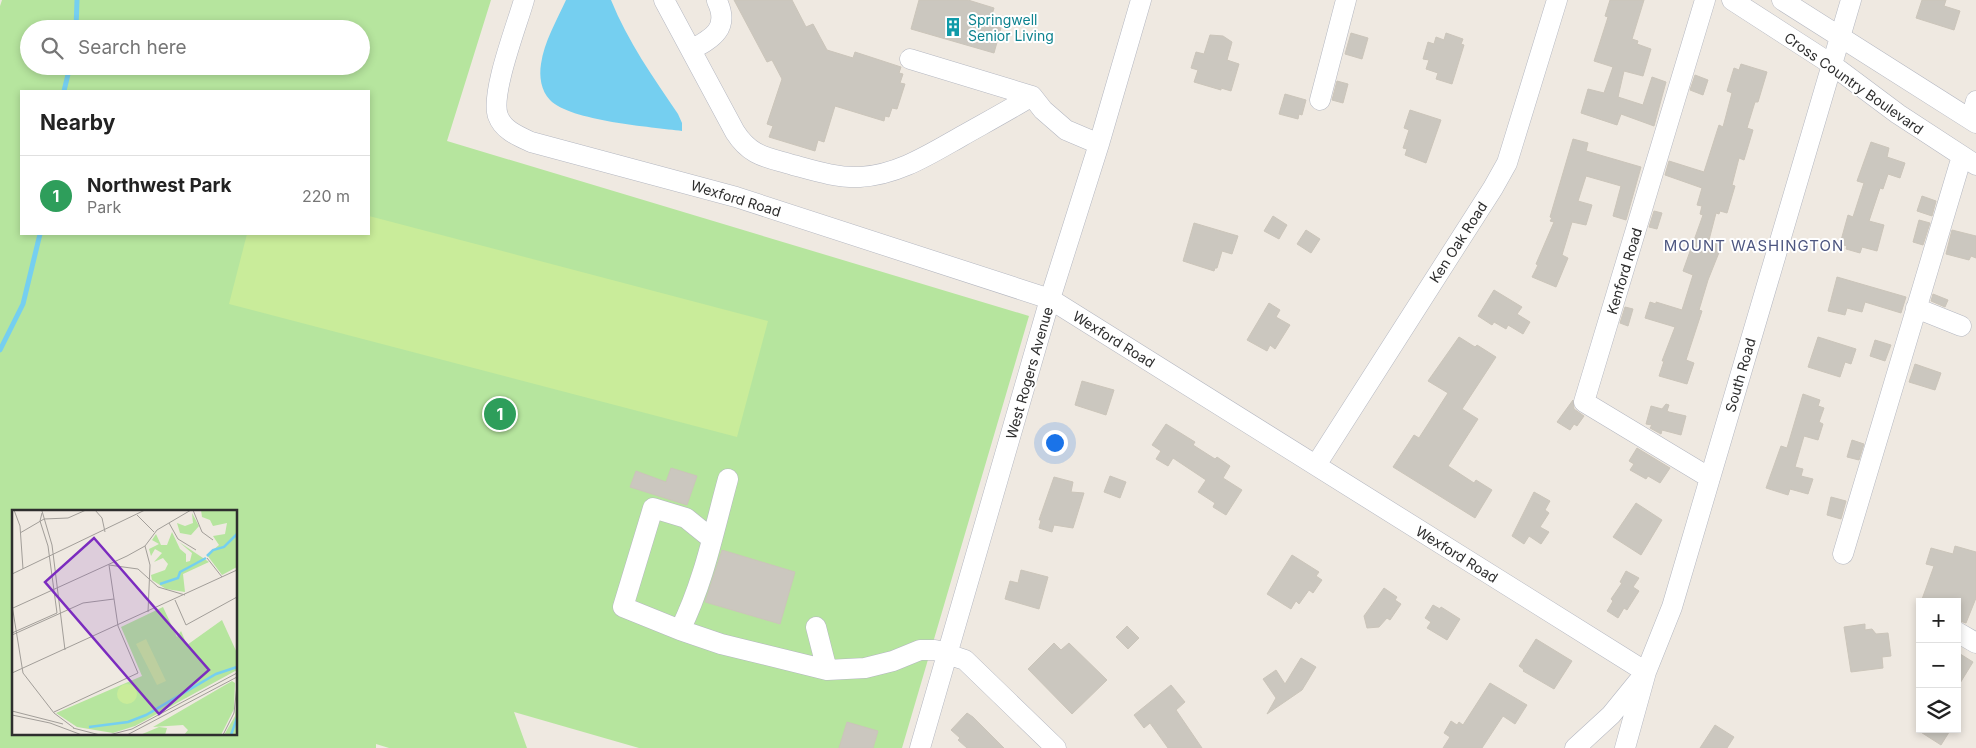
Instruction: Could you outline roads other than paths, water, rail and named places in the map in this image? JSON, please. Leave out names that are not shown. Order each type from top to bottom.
[{"type":"street","name":"Wexford Road","points":[[524,0],[498,90],[496,106],[498,118],[505,127],[515,134],[531,142],[736,197],[1050,299],[1646,672]]},
{"type":"street","points":[[664,0],[736,132],[748,149],[758,154],[839,176],[879,175],[900,169],[933,153],[1032,96]]},
{"type":"street","name":"West Rogers Avenue","points":[[920,748],[1050,299],[1142,0]]},
{"type":"street","points":[[1320,100],[1346,0]]},
{"type":"street","name":"Ken Oak Road","points":[[1316,465],[1507,163],[1557,0]]},
{"type":"street","name":"Kenford Road","points":[[1705,0],[1584,402],[1710,478]]},
{"type":"street","name":"Cross Country Boulevard","points":[[1732,0],[1831,64],[1898,114],[1969,161]]},
{"type":"street","name":"Cross Country Boulevard","points":[[1782,0],[1840,37],[1974,114]]},
{"type":"street","name":"South Road","points":[[1625,748],[1646,672],[1672,607],[1850,0]]},
{"type":"street","points":[[691,50],[710,40],[720,29],[722,11],[717,1]]},
{"type":"street","points":[[910,58],[1032,96],[1043,110],[1066,130],[1099,144]]},
{"type":"street","points":[[1843,554],[1916,308],[1969,161]]},
{"type":"street","points":[[1916,308],[1962,326]]},
{"type":"street","points":[[680,630],[691,608],[709,555],[728,479]]},
{"type":"street","points":[[712,539],[686,518],[653,508],[623,606],[680,630],[721,644],[827,670],[865,668],[920,650],[934,650],[948,654],[965,660],[1056,748]]},
{"type":"street","points":[[816,627],[827,670]]},
{"type":"street","points":[[1961,634],[1976,643]]},
{"type":"street","points":[[1575,748],[1611,715],[1646,672]]},
{"type":"water","points":[[566,0],[611,0],[633,45],[678,114],[682,123],[682,131],[593,118],[560,107],[550,100],[541,83],[541,64],[548,39]]},
{"type":"waterway","points":[[76,20],[77,0]]},
{"type":"waterway","points":[[64,90],[68,75]]},
{"type":"waterway","points":[[0,350],[23,304],[40,235]]},
{"type":"place","name":"Springwell Senior Living","points":[[953,27]]},
{"type":"place","name":"Northwest Park","points":[[500,414]]},
{"type":"district","name":"MOUNT WASHINGTON","points":[[1754,245]]}]
